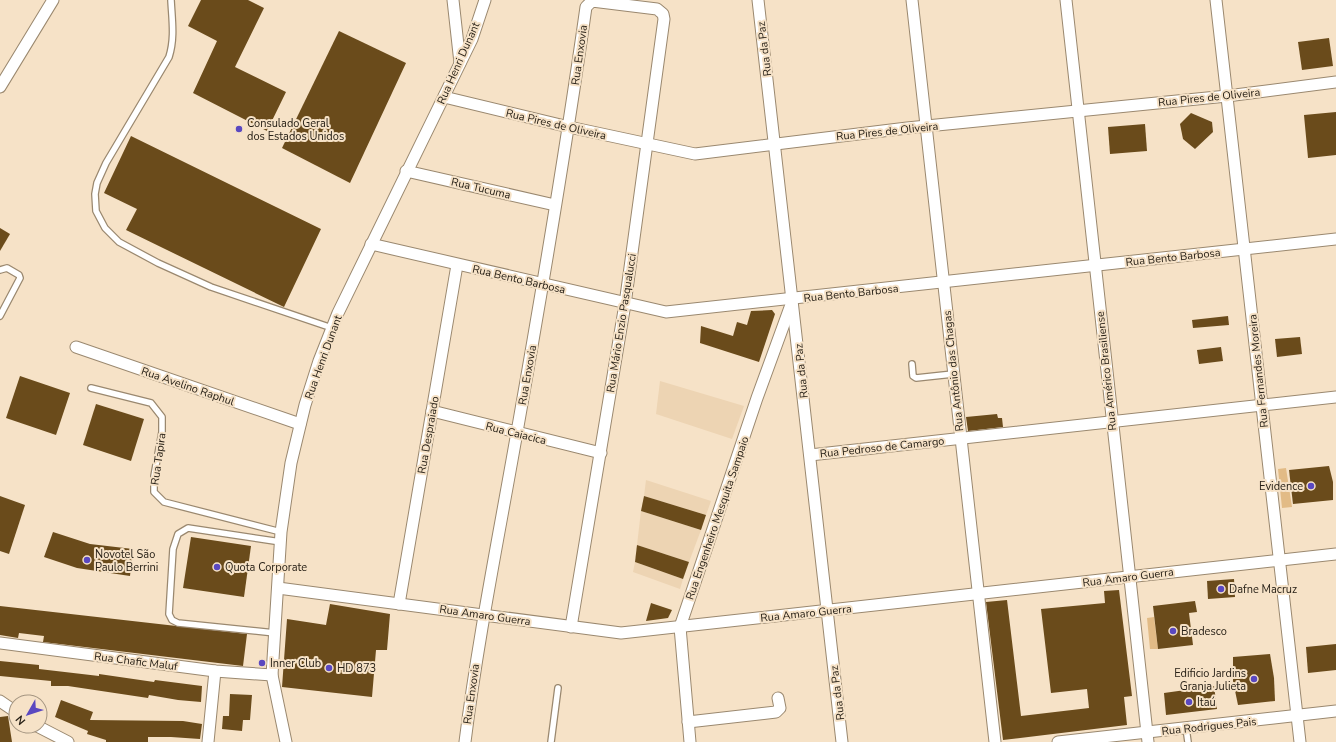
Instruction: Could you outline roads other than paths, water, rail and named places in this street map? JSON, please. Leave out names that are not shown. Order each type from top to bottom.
[{"type":"street","points":[[0,87],[6,69],[53,0]]},
{"type":"street","points":[[453,0],[460,64]]},
{"type":"street","name":"Rua Henri Dunant","points":[[286,742],[272,675],[281,537],[291,463],[300,424],[319,361],[332,328],[406,171],[472,39],[485,0]]},
{"type":"street","name":"Rua da Paz","points":[[758,0],[842,742]]},
{"type":"street","name":"Rua Antônio das Chagas","points":[[912,0],[995,742]]},
{"type":"street","name":"Rua Américo Brasiliense","points":[[1066,0],[1076,110],[1147,737]]},
{"type":"street","name":"Rua Fernandes Moreira","points":[[1216,0],[1300,742]]},
{"type":"street","name":"Rua Mário Enzio Pasqualucci","points":[[571,627],[625,304],[664,19],[663,14],[657,10],[592,1],[587,4],[586,7]]},
{"type":"street","name":"Rua Enxovia","points":[[465,742],[483,615],[517,433],[556,205],[586,7]]},
{"type":"street","name":"Rua Pires de Oliveira","points":[[444,97],[646,145],[695,154],[925,126],[1227,96],[1336,82]]},
{"type":"street","name":"Rua Tucuma","points":[[406,171],[556,205]]},
{"type":"street","name":"Rua Bento Barbosa","points":[[371,244],[542,285],[666,312],[793,300],[1336,239]]},
{"type":"street","name":"Rua Despraiado","points":[[399,604],[457,265]]},
{"type":"street","name":"Rua Engenheiro Mesquita Sampaio","points":[[690,742],[680,627],[757,398],[793,300]]},
{"type":"street","name":"Rua Avelino Raphul","points":[[76,347],[300,424]]},
{"type":"street","name":"Rua Pedroso de Camargo","points":[[810,455],[1336,397]]},
{"type":"street","name":"Rua Caiacica","points":[[432,411],[601,453]]},
{"type":"street","name":"Rua Amaro Guerra","points":[[278,588],[621,633],[1336,554]]},
{"type":"street","name":"Rua Chafic Maluf","points":[[0,643],[215,671],[272,675]]},
{"type":"street","points":[[208,742],[215,671]]},
{"type":"street","points":[[688,722],[776,712],[780,708],[778,698]]},
{"type":"street","name":"Rua Rodrigues Pais","points":[[1058,742],[1147,737],[1186,728],[1336,711]]},
{"type":"street","points":[[48,732],[68,742]]},
{"type":"lane","points":[[171,0],[173,45],[169,57],[106,163],[95,194],[96,211],[105,228],[119,242],[158,263],[210,287],[332,328]]},
{"type":"lane","points":[[0,270],[7,268],[19,275],[20,278],[0,316]]},
{"type":"lane","points":[[912,364],[913,376],[916,378],[953,374]]},
{"type":"lane","name":"Rua Tapira","points":[[91,388],[151,403],[162,417],[162,432],[154,476],[154,492],[164,502],[281,537]]},
{"type":"lane","points":[[275,633],[178,623],[172,620],[169,614],[169,606],[173,550],[178,534],[188,528],[281,537]]},
{"type":"lane","points":[[551,742],[558,688]]},
{"type":"lane","points":[[1186,728],[1188,742]]},
{"type":"place","name":"Consulado Geral dos Estados Unidos","points":[[239,129]]},
{"type":"place","name":"Evidence","points":[[1311,486]]},
{"type":"place","name":"Novotel São Paulo Berrini","points":[[87,560]]},
{"type":"place","name":"Quota Corporate","points":[[217,567]]},
{"type":"place","name":"Dafne Macruz","points":[[1221,589]]},
{"type":"place","name":"Bradesco","points":[[1173,631]]},
{"type":"place","name":"Inner Club","points":[[262,663]]},
{"type":"place","name":"HD 873","points":[[329,668]]},
{"type":"place","name":"Edificio Jardins Granja Julieta","points":[[1254,679]]},
{"type":"place","name":"Itaú","points":[[1189,702]]}]
